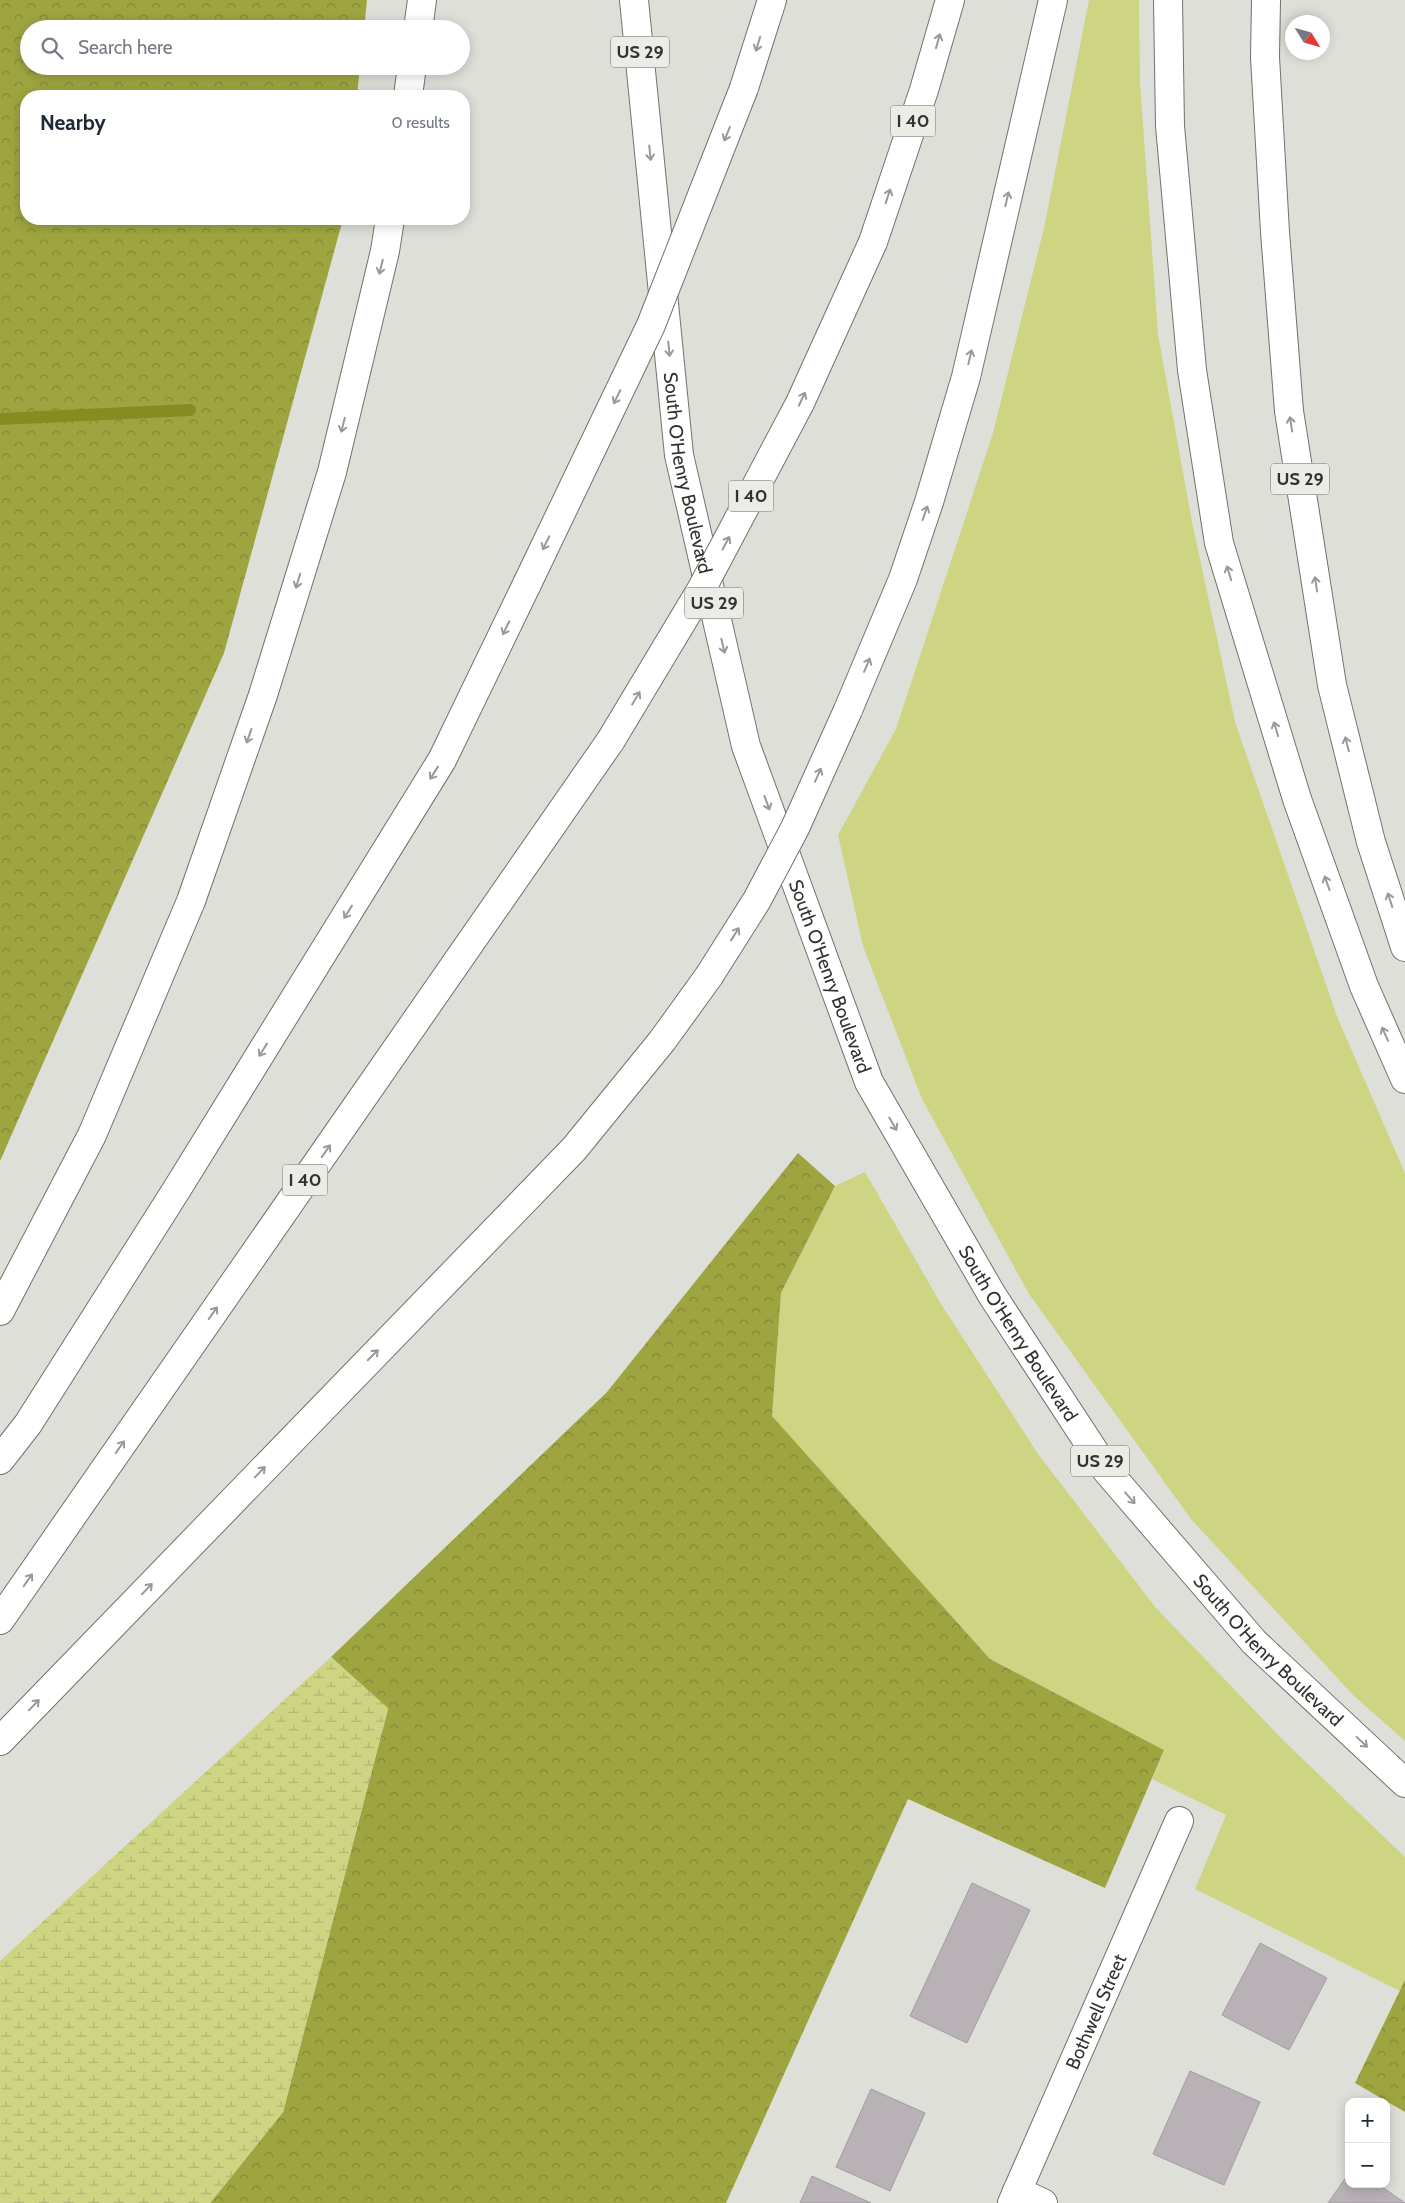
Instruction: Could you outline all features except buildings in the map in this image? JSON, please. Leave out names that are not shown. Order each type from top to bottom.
[{"type":"main road","points":[[419,20],[422,0]]},
{"type":"main road","name":"South O'Henry Boulevard","points":[[634,0],[680,455],[746,746],[869,1082],[992,1295],[1107,1471],[1254,1642],[1405,1783]]},
{"type":"main road","points":[[0,1460],[28,1424],[178,1189],[442,760],[651,325],[744,88],[772,0]]},
{"type":"main road","name":"I 40","points":[[0,1620],[611,740],[701,590],[796,412],[873,242],[924,90],[950,0]]},
{"type":"main road","points":[[0,1740],[561,1164],[624,1090],[709,976],[756,900],[795,828],[848,710],[903,580],[929,502],[966,377],[1053,0]]},
{"type":"main road","points":[[1168,0],[1170,126],[1192,370],[1219,542],[1297,799],[1364,986],[1405,1079]]},
{"type":"main road","name":"US 29","points":[[1266,0],[1265,57],[1289,411],[1332,685],[1371,842],[1405,946]]},
{"type":"main road","points":[[409,90],[411,75]]},
{"type":"main road","points":[[0,1311],[92,1135],[191,901],[263,695],[332,472],[385,251],[389,225]]},
{"type":"main road","name":"Bothwell Street","points":[[1014,2197],[1179,1821]]},
{"type":"main road","points":[[1014,2197],[1043,2203]]},
{"type":"green space","points":[[0,0],[367,0],[365,20],[20,20],[20,75],[359,75],[358,90],[20,90],[20,225],[341,225],[224,653],[0,1161]]},
{"type":"green space","points":[[1089,0],[1139,0],[1140,83],[1158,334],[1192,522],[1235,722],[1338,1019],[1405,1173],[1405,1741],[1353,1695],[1191,1519],[1029,1294],[922,1099],[863,946],[838,835],[896,729],[993,433],[1044,228]]},
{"type":"green space","points":[[798,1153],[835,1186],[781,1293],[772,1416],[990,1659],[1164,1750],[1105,1888],[908,1799],[726,2203],[210,2203],[283,2112],[388,1709],[331,1657],[607,1392]]},
{"type":"green space","points":[[865,1172],[941,1304],[1038,1454],[1156,1608],[1286,1743],[1405,1857],[1405,1980],[1400,1991],[1195,1889],[1226,1815],[1152,1779],[1164,1750],[990,1659],[772,1416],[781,1293],[835,1186]]},
{"type":"green space","points":[[331,1657],[388,1708],[283,2112],[210,2203],[0,2203],[0,1961]]},
{"type":"green space","points":[[1405,1980],[1405,2112],[1390,2103],[1390,2098],[1381,2098],[1355,2083]]},
{"type":"waterway","points":[[0,419],[190,410]]}]
